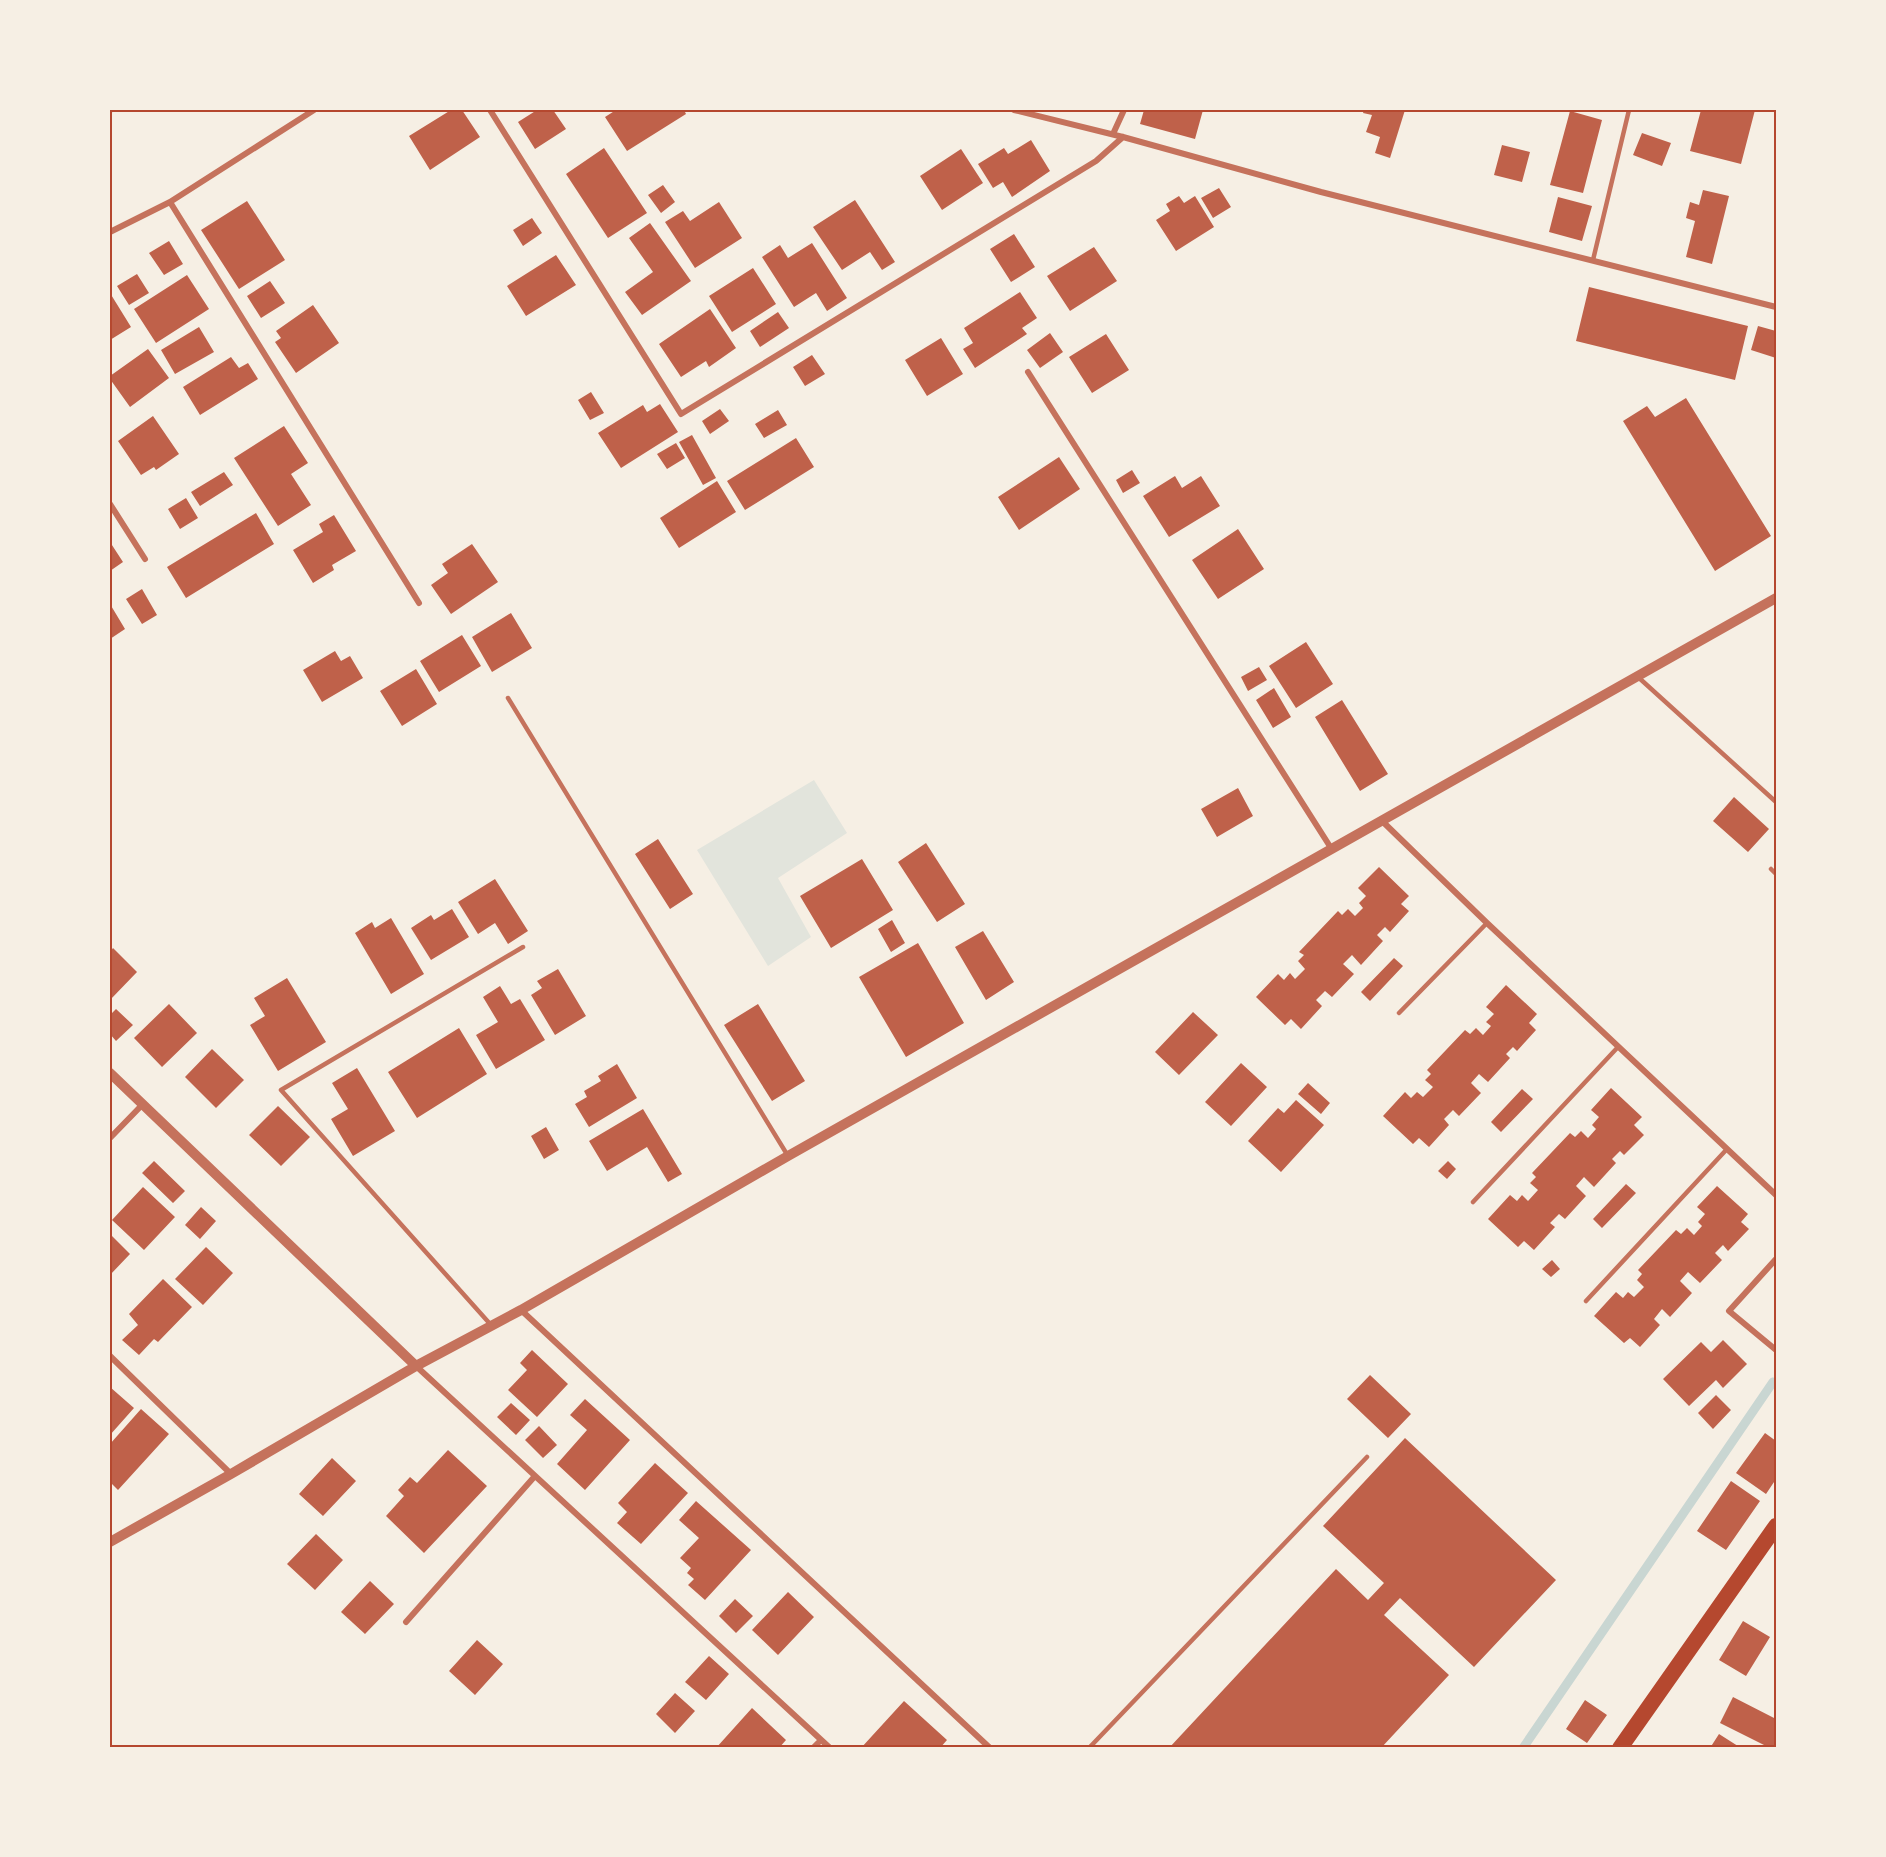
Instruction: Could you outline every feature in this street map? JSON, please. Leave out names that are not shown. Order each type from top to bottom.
[{"type":"highway","points":[[1620,1748],[1774,1534]]},
{"type":"street","points":[[110,232],[170,202],[314,110]]},
{"type":"street","points":[[490,110],[681,414],[1096,161],[1123,137]]},
{"type":"street","points":[[1014,110],[1113,134],[1321,192],[1776,307]]},
{"type":"street","points":[[1113,134],[1124,110]]},
{"type":"street","points":[[170,202],[419,603]]},
{"type":"street","points":[[1028,372],[1330,848]]},
{"type":"street","points":[[110,504],[145,559]]},
{"type":"street","points":[[110,1542],[416,1366],[522,1310],[788,1156],[1776,597]]},
{"type":"street","points":[[1381,820],[1776,1195]]},
{"type":"street","points":[[110,1073],[416,1366],[830,1748]]},
{"type":"street","points":[[110,1138],[143,1104]]},
{"type":"street","points":[[1776,1259],[1729,1311],[1776,1350]]},
{"type":"street","points":[[522,1310],[990,1748]]},
{"type":"street","points":[[110,1356],[231,1474]]},
{"type":"street","points":[[406,1622],[535,1476]]},
{"type":"street","points":[[813,1748],[821,1740]]},
{"type":"lane","points":[[1593,260],[1629,110]]},
{"type":"lane","points":[[1637,676],[1776,802]]},
{"type":"lane","points":[[508,698],[788,1156]]},
{"type":"lane","points":[[1772,869],[1776,874]]},
{"type":"lane","points":[[1399,1013],[1487,923]]},
{"type":"lane","points":[[491,1325],[281,1090],[523,947]]},
{"type":"lane","points":[[1473,1202],[1618,1047]]},
{"type":"lane","points":[[1586,1301],[1727,1149]]},
{"type":"lane","points":[[1089,1748],[1367,1457]]},
{"type":"shaded area","points":[[814,780],[847,833],[778,878],[811,937],[768,966],[697,850]]},
{"type":"building","points":[[451,110],[462,110],[480,137],[430,170],[409,136]]},
{"type":"building","points":[[537,110],[553,110],[566,129],[535,149],[518,122]]},
{"type":"building","points":[[616,110],[684,110],[686,114],[627,151],[605,117]]},
{"type":"building","points":[[1144,110],[1203,110],[1195,139],[1140,124]]},
{"type":"building","points":[[1364,110],[1405,110],[1390,158],[1375,153],[1380,137],[1366,132],[1372,115],[1363,113]]},
{"type":"building","points":[[1701,110],[1755,110],[1741,164],[1690,151]]},
{"type":"building","points":[[1570,111],[1602,120],[1583,193],[1550,185]]},
{"type":"building","points":[[1642,133],[1671,143],[1662,166],[1633,155]]},
{"type":"building","points":[[1031,140],[1050,171],[1012,197],[1003,182],[993,188],[978,164],[1004,148],[1008,154]]},
{"type":"building","points":[[1502,145],[1530,152],[1522,182],[1494,175]]},
{"type":"building","points":[[604,148],[647,213],[608,238],[566,174]]},
{"type":"building","points":[[961,149],[983,183],[942,210],[920,176]]},
{"type":"building","points":[[663,185],[675,202],[661,213],[648,195]]},
{"type":"building","points":[[1219,188],[1231,207],[1213,218],[1201,198]]},
{"type":"building","points":[[1703,190],[1729,196],[1712,264],[1686,257],[1695,221],[1686,218],[1690,202],[1699,205]]},
{"type":"building","points":[[1179,196],[1184,203],[1195,196],[1214,227],[1176,251],[1156,220],[1170,211],[1166,204]]},
{"type":"building","points":[[1558,197],[1592,206],[1582,241],[1549,232]]},
{"type":"building","points":[[855,200],[895,262],[882,270],[870,252],[842,270],[813,227]]},
{"type":"building","points":[[247,201],[285,260],[239,289],[201,230]]},
{"type":"building","points":[[719,202],[742,238],[695,268],[665,222],[683,211],[690,221]]},
{"type":"building","points":[[532,218],[542,233],[523,246],[513,230]]},
{"type":"building","points":[[650,223],[691,281],[642,315],[625,292],[653,272],[629,238]]},
{"type":"building","points":[[1014,234],[1035,267],[1011,282],[990,249]]},
{"type":"building","points":[[169,241],[183,264],[164,275],[149,253]]},
{"type":"building","points":[[812,243],[847,298],[827,311],[816,293],[794,307],[762,257],[780,245],[788,258]]},
{"type":"building","points":[[1094,247],[1117,281],[1070,311],[1047,276]]},
{"type":"building","points":[[556,255],[576,285],[526,316],[507,286]]},
{"type":"building","points":[[753,268],[776,304],[732,332],[709,296]]},
{"type":"building","points":[[137,274],[149,293],[129,305],[117,286]]},
{"type":"building","points":[[187,275],[209,309],[156,343],[134,309]]},
{"type":"building","points":[[270,281],[285,303],[261,318],[247,296]]},
{"type":"building","points":[[1589,287],[1748,326],[1735,380],[1576,341]]},
{"type":"building","points":[[1020,292],[1037,318],[1022,328],[1027,334],[975,368],[963,349],[973,343],[964,328]]},
{"type":"building","points":[[110,293],[131,327],[110,340]]},
{"type":"building","points":[[313,305],[339,343],[296,373],[275,342],[281,338],[276,331]]},
{"type":"building","points":[[710,309],[736,348],[709,367],[706,361],[681,377],[659,344]]},
{"type":"building","points":[[778,312],[789,328],[760,347],[750,331]]},
{"type":"building","points":[[1758,326],[1776,331],[1776,358],[1751,350]]},
{"type":"building","points":[[199,327],[214,352],[175,374],[161,350]]},
{"type":"building","points":[[1050,333],[1063,352],[1040,368],[1027,350]]},
{"type":"building","points":[[1106,334],[1129,370],[1092,393],[1069,357]]},
{"type":"building","points":[[941,338],[963,374],[927,396],[905,360]]},
{"type":"building","points":[[148,349],[169,378],[130,407],[110,376]]},
{"type":"building","points":[[812,355],[825,374],[805,386],[793,367]]},
{"type":"building","points":[[231,357],[239,368],[248,363],[258,379],[200,415],[183,387]]},
{"type":"building","points":[[591,392],[604,413],[590,420],[578,400]]},
{"type":"building","points":[[1686,398],[1771,536],[1715,571],[1623,421],[1647,406],[1655,417]]},
{"type":"building","points":[[660,404],[678,432],[621,468],[598,433],[643,405],[647,412]]},
{"type":"building","points":[[720,409],[729,421],[710,434],[702,421]]},
{"type":"building","points":[[778,410],[787,425],[764,438],[755,424]]},
{"type":"building","points":[[153,416],[179,454],[156,470],[154,467],[141,475],[118,441]]},
{"type":"building","points":[[284,426],[308,463],[291,474],[311,505],[278,526],[234,458]]},
{"type":"building","points":[[692,435],[716,478],[703,485],[679,442]]},
{"type":"building","points":[[796,438],[814,467],[745,510],[727,481]]},
{"type":"building","points":[[676,443],[685,458],[667,469],[657,454]]},
{"type":"building","points":[[1059,457],[1080,489],[1019,530],[998,497]]},
{"type":"building","points":[[1132,470],[1140,483],[1123,493],[1116,480]]},
{"type":"building","points":[[224,472],[233,485],[200,506],[191,492]]},
{"type":"building","points":[[1175,476],[1182,488],[1201,476],[1220,506],[1169,537],[1143,496]]},
{"type":"building","points":[[717,481],[736,512],[679,548],[660,518]]},
{"type":"building","points":[[186,498],[198,518],[180,529],[168,509]]},
{"type":"building","points":[[256,513],[274,544],[186,598],[167,567]]},
{"type":"building","points":[[334,515],[356,551],[332,565],[334,570],[313,583],[293,550],[323,532],[319,524]]},
{"type":"building","points":[[1238,529],[1264,569],[1218,599],[1192,560]]},
{"type":"building","points":[[110,542],[123,562],[110,571]]},
{"type":"building","points":[[472,544],[498,582],[451,614],[431,585],[448,573],[442,564]]},
{"type":"building","points":[[142,589],[157,615],[142,624],[126,599]]},
{"type":"building","points":[[110,604],[125,629],[110,639]]},
{"type":"building","points":[[511,613],[532,648],[492,672],[472,637]]},
{"type":"building","points":[[462,635],[481,666],[439,692],[420,661]]},
{"type":"building","points":[[1306,642],[1333,684],[1296,708],[1269,666]]},
{"type":"building","points":[[335,651],[341,661],[350,656],[363,678],[322,702],[303,670]]},
{"type":"building","points":[[1259,667],[1267,680],[1248,691],[1241,677]]},
{"type":"building","points":[[416,669],[437,704],[402,726],[380,691]]},
{"type":"building","points":[[1274,688],[1291,717],[1273,728],[1256,700]]},
{"type":"building","points":[[1342,700],[1388,774],[1360,791],[1315,717]]},
{"type":"building","points":[[1238,788],[1253,816],[1217,837],[1201,809]]},
{"type":"building","points":[[1734,797],[1769,829],[1748,852],[1713,821]]},
{"type":"building","points":[[658,839],[693,894],[670,909],[635,854]]},
{"type":"building","points":[[926,843],[965,904],[937,922],[898,862]]},
{"type":"building","points":[[862,859],[893,910],[831,948],[800,896]]},
{"type":"building","points":[[1379,867],[1409,896],[1401,904],[1409,911],[1390,932],[1385,927],[1377,935],[1383,941],[1361,965],[1352,955],[1343,964],[1354,974],[1332,997],[1325,991],[1316,1000],[1322,1006],[1301,1029],[1291,1019],[1285,1025],[1256,997],[1278,974],[1284,980],[1290,973],[1295,979],[1305,969],[1298,961],[1304,955],[1299,952],[1338,911],[1342,915],[1348,909],[1355,916],[1363,908],[1359,903],[1366,896],[1358,888]]},
{"type":"building","points":[[495,879],[528,931],[508,944],[495,923],[478,934],[458,902]]},
{"type":"building","points":[[452,909],[469,937],[431,960],[411,928],[431,915],[434,920]]},
{"type":"building","points":[[391,918],[424,974],[391,994],[355,933],[372,922],[375,928]]},
{"type":"building","points":[[892,920],[905,943],[891,952],[878,929]]},
{"type":"building","points":[[983,931],[1014,982],[986,1000],[955,947]]},
{"type":"building","points":[[918,943],[964,1023],[906,1057],[859,977]]},
{"type":"building","points":[[113,948],[137,972],[110,1000],[110,952]]},
{"type":"building","points":[[1394,958],[1403,966],[1370,1001],[1361,992]]},
{"type":"building","points":[[558,969],[586,1016],[555,1035],[531,995],[542,988],[537,981]]},
{"type":"building","points":[[287,978],[326,1042],[278,1071],[250,1025],[265,1016],[254,998]]},
{"type":"building","points":[[1506,985],[1537,1014],[1529,1023],[1536,1030],[1517,1051],[1513,1047],[1506,1054],[1510,1058],[1488,1082],[1479,1074],[1471,1083],[1481,1093],[1459,1116],[1453,1110],[1444,1119],[1449,1125],[1429,1147],[1419,1138],[1413,1144],[1383,1116],[1405,1092],[1411,1098],[1417,1092],[1423,1097],[1433,1087],[1425,1080],[1431,1074],[1427,1070],[1465,1030],[1470,1034],[1476,1028],[1483,1035],[1491,1026],[1486,1022],[1494,1014],[1486,1007]]},
{"type":"building","points":[[500,986],[511,1004],[520,999],[545,1040],[496,1069],[476,1035],[498,1022],[483,997]]},
{"type":"building","points":[[169,1004],[197,1033],[162,1067],[134,1038]]},
{"type":"building","points":[[758,1004],[805,1081],[772,1101],[724,1025]]},
{"type":"building","points":[[116,1009],[133,1025],[116,1041],[110,1034],[110,1015]]},
{"type":"building","points":[[1193,1012],[1218,1035],[1179,1075],[1155,1052]]},
{"type":"building","points":[[459,1028],[487,1074],[417,1118],[388,1072]]},
{"type":"building","points":[[212,1049],[244,1080],[216,1108],[185,1077]]},
{"type":"building","points":[[1241,1063],[1267,1087],[1231,1126],[1205,1102]]},
{"type":"building","points":[[617,1064],[637,1098],[589,1127],[575,1104],[587,1097],[584,1091],[601,1081],[598,1076]]},
{"type":"building","points":[[357,1068],[395,1131],[353,1156],[331,1119],[348,1109],[332,1083]]},
{"type":"building","points":[[1308,1083],[1330,1103],[1321,1114],[1298,1094]]},
{"type":"building","points":[[1611,1088],[1642,1117],[1634,1125],[1644,1135],[1624,1155],[1620,1151],[1612,1159],[1616,1163],[1594,1187],[1584,1177],[1576,1186],[1586,1196],[1565,1219],[1559,1214],[1550,1223],[1555,1227],[1534,1250],[1524,1241],[1518,1247],[1488,1219],[1510,1195],[1517,1201],[1522,1195],[1528,1201],[1538,1190],[1530,1183],[1536,1177],[1532,1173],[1570,1133],[1575,1137],[1581,1131],[1588,1138],[1596,1129],[1592,1125],[1599,1117],[1591,1110]]},
{"type":"building","points":[[1522,1089],[1533,1099],[1501,1132],[1491,1122]]},
{"type":"building","points":[[1296,1100],[1324,1125],[1281,1172],[1248,1141],[1278,1108],[1284,1113]]},
{"type":"building","points":[[278,1106],[310,1137],[281,1166],[249,1135]]},
{"type":"building","points":[[643,1109],[682,1174],[668,1182],[647,1147],[607,1171],[589,1141]]},
{"type":"building","points":[[546,1127],[559,1150],[544,1159],[531,1136]]},
{"type":"building","points":[[154,1161],[185,1191],[173,1203],[142,1173]]},
{"type":"building","points":[[1448,1161],[1456,1169],[1447,1179],[1438,1171]]},
{"type":"building","points":[[1626,1184],[1636,1193],[1602,1228],[1593,1219]]},
{"type":"building","points":[[1717,1186],[1748,1214],[1741,1222],[1749,1229],[1728,1251],[1723,1245],[1715,1253],[1722,1260],[1700,1283],[1688,1272],[1680,1281],[1692,1293],[1670,1317],[1662,1309],[1654,1319],[1660,1325],[1640,1347],[1630,1338],[1624,1343],[1594,1316],[1616,1292],[1623,1298],[1628,1292],[1634,1297],[1644,1287],[1637,1280],[1642,1274],[1638,1270],[1676,1230],[1681,1234],[1687,1228],[1694,1235],[1702,1226],[1698,1222],[1705,1214],[1697,1207]]},
{"type":"building","points":[[143,1187],[175,1217],[144,1250],[112,1220]]},
{"type":"building","points":[[201,1207],[216,1221],[200,1239],[185,1225]]},
{"type":"building","points":[[110,1234],[130,1254],[110,1275]]},
{"type":"building","points":[[206,1247],[233,1273],[203,1305],[175,1279]]},
{"type":"building","points":[[1552,1260],[1560,1269],[1551,1277],[1542,1269]]},
{"type":"building","points":[[163,1279],[192,1307],[158,1342],[154,1339],[139,1355],[122,1340],[138,1325],[129,1314]]},
{"type":"building","points":[[1723,1340],[1747,1364],[1723,1388],[1716,1380],[1689,1406],[1663,1379],[1701,1342],[1711,1352]]},
{"type":"building","points":[[532,1350],[568,1384],[537,1417],[508,1390],[527,1370],[520,1363]]},
{"type":"building","points":[[1370,1375],[1411,1414],[1388,1438],[1347,1399]]},
{"type":"building","points":[[110,1387],[134,1408],[110,1435]]},
{"type":"building","points":[[1716,1395],[1731,1410],[1713,1429],[1698,1413]]},
{"type":"building","points":[[585,1399],[630,1440],[585,1490],[557,1464],[587,1430],[570,1415]]},
{"type":"building","points":[[511,1403],[530,1420],[516,1435],[497,1417]]},
{"type":"building","points":[[141,1409],[169,1434],[118,1490],[110,1482],[110,1444]]},
{"type":"building","points":[[539,1426],[557,1445],[543,1458],[525,1440]]},
{"type":"building","points":[[1765,1433],[1776,1441],[1776,1479],[1766,1494],[1736,1473]]},
{"type":"building","points":[[1405,1438],[1556,1580],[1474,1667],[1400,1598],[1384,1615],[1449,1675],[1381,1748],[1169,1748],[1336,1569],[1368,1600],[1384,1583],[1323,1526]]},
{"type":"building","points":[[448,1450],[487,1486],[424,1553],[386,1516],[404,1496],[398,1490],[410,1477],[417,1483]]},
{"type":"building","points":[[332,1458],[356,1481],[323,1516],[299,1494]]},
{"type":"building","points":[[655,1463],[688,1493],[641,1544],[617,1523],[627,1512],[618,1503]]},
{"type":"building","points":[[1731,1481],[1760,1501],[1726,1550],[1697,1531]]},
{"type":"building","points":[[696,1501],[751,1550],[705,1600],[688,1585],[694,1579],[687,1573],[691,1568],[680,1558],[699,1538],[679,1520]]},
{"type":"building","points":[[316,1534],[343,1560],[315,1590],[287,1564]]},
{"type":"building","points":[[370,1581],[394,1604],[365,1634],[341,1612]]},
{"type":"building","points":[[788,1592],[814,1617],[778,1655],[752,1630]]},
{"type":"building","points":[[735,1599],[753,1616],[736,1633],[719,1616]]},
{"type":"building","points":[[1743,1621],[1770,1637],[1746,1676],[1719,1660]]},
{"type":"building","points":[[477,1640],[503,1664],[475,1695],[449,1671]]},
{"type":"building","points":[[709,1656],[729,1674],[706,1700],[685,1682]]},
{"type":"building","points":[[675,1693],[695,1711],[675,1733],[656,1714]]},
{"type":"building","points":[[1733,1697],[1776,1719],[1776,1748],[1770,1748],[1720,1723]]},
{"type":"building","points":[[1585,1700],[1607,1715],[1587,1743],[1566,1729]]},
{"type":"building","points":[[904,1701],[947,1740],[940,1748],[861,1748]]},
{"type":"building","points":[[752,1708],[786,1740],[779,1748],[716,1748]]},
{"type":"building","points":[[1719,1734],[1741,1748],[1710,1748]]},
{"type":"waterway","points":[[1523,1748],[1773,1382]]}]
